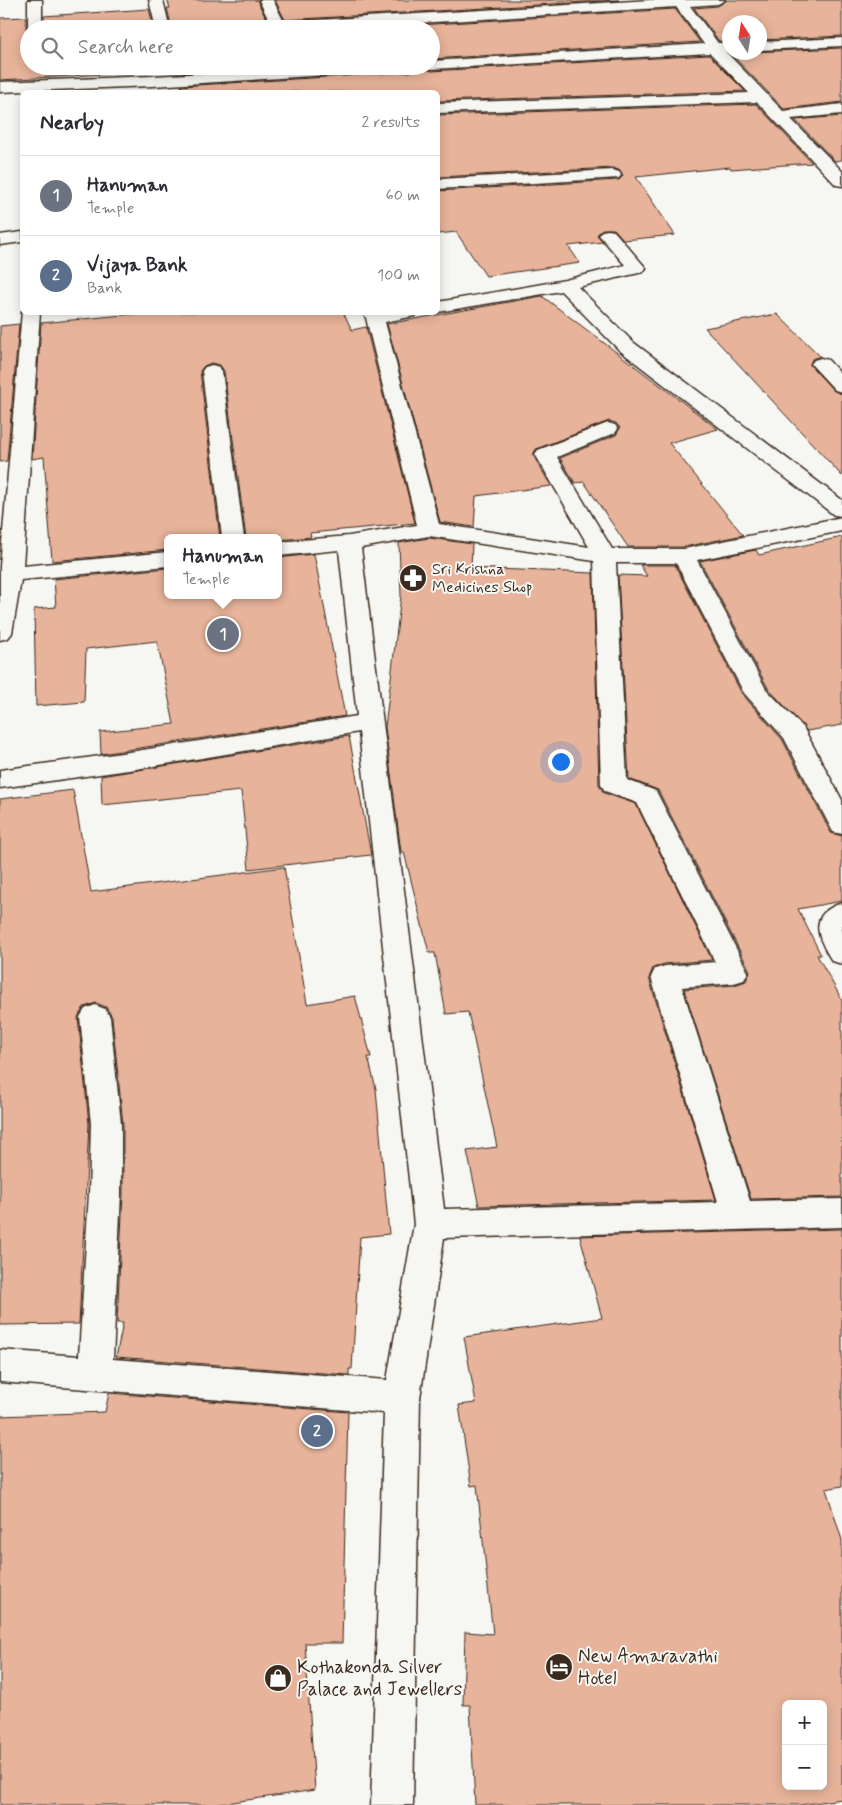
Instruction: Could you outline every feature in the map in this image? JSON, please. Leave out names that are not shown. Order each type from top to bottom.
[{"type":"street","points":[[35,0],[35,20]]},
{"type":"street","points":[[156,0],[161,20]]},
{"type":"street","points":[[266,0],[276,20]]},
{"type":"street","points":[[403,20],[718,0]]},
{"type":"street","points":[[679,2],[722,48]]},
{"type":"street","points":[[767,46],[842,42]]},
{"type":"street","points":[[440,64],[722,48]]},
{"type":"street","points":[[731,60],[760,98],[842,181]]},
{"type":"street","points":[[0,88],[149,75]]},
{"type":"street","points":[[440,108],[760,98]]},
{"type":"street","points":[[778,116],[842,109]]},
{"type":"street","points":[[440,184],[613,175]]},
{"type":"street","points":[[440,307],[565,285],[637,268],[608,235]]},
{"type":"street","points":[[0,240],[20,237]]},
{"type":"street","points":[[565,285],[626,346],[842,510]]},
{"type":"street","points":[[0,633],[31,315]]},
{"type":"street","points":[[373,315],[429,529]]},
{"type":"street","points":[[821,364],[842,386]]},
{"type":"street","points":[[212,371],[232,534]]},
{"type":"street","points":[[608,429],[545,454],[605,556],[614,785],[647,797],[734,972],[665,978],[738,1216]]},
{"type":"street","points":[[282,549],[349,543],[429,529],[605,556],[684,556],[842,524]]},
{"type":"street","points":[[349,543],[430,1224],[402,1398],[392,1805]]},
{"type":"street","points":[[684,556],[756,693],[794,733],[842,825]]},
{"type":"street","points":[[6,573],[164,559]]},
{"type":"street","points":[[0,779],[136,760],[370,722]]},
{"type":"street","points":[[842,913],[831,923],[834,940],[842,953]]},
{"type":"street","points":[[95,1017],[106,1124],[105,1193],[96,1373]]},
{"type":"street","points":[[430,1224],[842,1213]]},
{"type":"street","points":[[0,1366],[402,1398]]},
{"type":"building","points":[[167,0],[257,0],[267,20],[170,20],[167,8],[170,8]]},
{"type":"building","points":[[275,0],[619,0],[285,20]]},
{"type":"building","points":[[727,0],[842,0],[842,36],[767,40],[767,15],[722,15],[722,41],[719,41],[694,8],[718,6]]},
{"type":"building","points":[[149,9],[152,20],[44,20],[44,16]]},
{"type":"building","points":[[675,9],[700,42],[440,58],[440,24]]},
{"type":"building","points":[[26,17],[26,20],[20,20],[20,75],[88,75],[0,80],[0,18]]},
{"type":"building","points":[[842,48],[842,102],[784,109],[737,60],[767,60],[767,51]]},
{"type":"building","points":[[709,55],[745,91],[440,101],[440,90],[182,90],[181,86],[359,75],[440,75],[440,70]]},
{"type":"building","points":[[756,104],[812,163],[731,169],[730,167],[636,177],[675,235],[624,240],[614,229],[602,229],[597,235],[603,242],[568,246],[580,263],[486,276],[456,232],[440,234],[440,191],[619,180],[623,176],[621,171],[613,168],[440,177],[440,115]]},
{"type":"building","points":[[842,116],[842,160],[835,161],[795,120]]},
{"type":"building","points":[[542,296],[718,429],[669,443],[743,535],[684,547],[628,547],[584,482],[575,483],[560,458],[616,435],[620,428],[616,423],[609,421],[536,449],[533,455],[551,486],[476,496],[474,527],[440,522],[387,324]]},
{"type":"building","points":[[777,314],[820,356],[812,359],[810,365],[834,391],[842,394],[842,476],[705,328]]},
{"type":"building","points":[[123,315],[344,315],[352,330],[366,327],[415,523],[310,533],[311,537],[282,540],[282,534],[245,534],[224,371],[220,365],[211,363],[204,366],[200,371],[220,534],[164,534],[164,550],[52,561],[44,457],[32,459],[41,323]]},
{"type":"building","points":[[19,324],[7,461],[0,462],[0,326]]},
{"type":"building","points":[[842,537],[842,725],[807,731],[768,688],[700,561],[756,550],[759,555]]},
{"type":"building","points":[[429,538],[472,544],[471,568],[593,573],[599,785],[604,793],[636,804],[712,960],[664,964],[653,968],[649,978],[716,1200],[479,1206],[467,1151],[497,1147],[468,1012],[446,1014],[435,953],[429,953],[404,852],[401,852],[385,727],[401,596],[399,543]]},
{"type":"building","points":[[314,554],[345,716],[101,754],[100,732],[174,724],[157,641],[86,649],[84,702],[36,706],[34,609],[56,607],[54,579],[164,568],[164,599],[282,599],[282,558]]},
{"type":"building","points":[[640,565],[675,565],[742,694],[782,739],[831,833],[842,836],[842,901],[798,909],[821,955],[817,955],[842,1000],[842,1197],[751,1199],[684,989],[735,985],[746,981],[750,971],[658,790],[629,779],[618,575],[647,576]]},
{"type":"building","points":[[349,736],[371,855],[249,869],[241,791],[102,805],[101,776]]},
{"type":"building","points":[[73,790],[91,892],[284,867],[307,1004],[355,996],[371,1057],[368,1057],[376,1089],[389,1234],[360,1237],[352,1369],[349,1369],[349,1375],[116,1357],[123,1323],[117,1323],[123,1193],[123,1124],[112,1017],[106,1007],[96,1003],[84,1007],[78,1017],[89,1124],[79,1324],[0,1325],[0,799]]},
{"type":"building","points":[[842,1229],[842,1486],[826,1489],[842,1540],[842,1799],[800,1805],[475,1805],[470,1705],[463,1705],[465,1632],[493,1634],[477,1485],[471,1486],[459,1405],[476,1403],[464,1337],[602,1318],[580,1236]]},
{"type":"building","points":[[109,1393],[348,1412],[342,1643],[305,1643],[315,1790],[213,1805],[0,1805],[0,1416],[105,1412]]},
{"type":"place","name":"Sri Krishna Medicines Shop","points":[[413,578]]},
{"type":"place","name":"Hanuman","points":[[223,634]]},
{"type":"place","name":"Vijaya Bank","points":[[317,1431]]},
{"type":"place","name":"New Amaravathi Hotel","points":[[559,1667]]},
{"type":"place","name":"Kothakonda Silver Palace and Jewellers","points":[[278,1678]]}]
